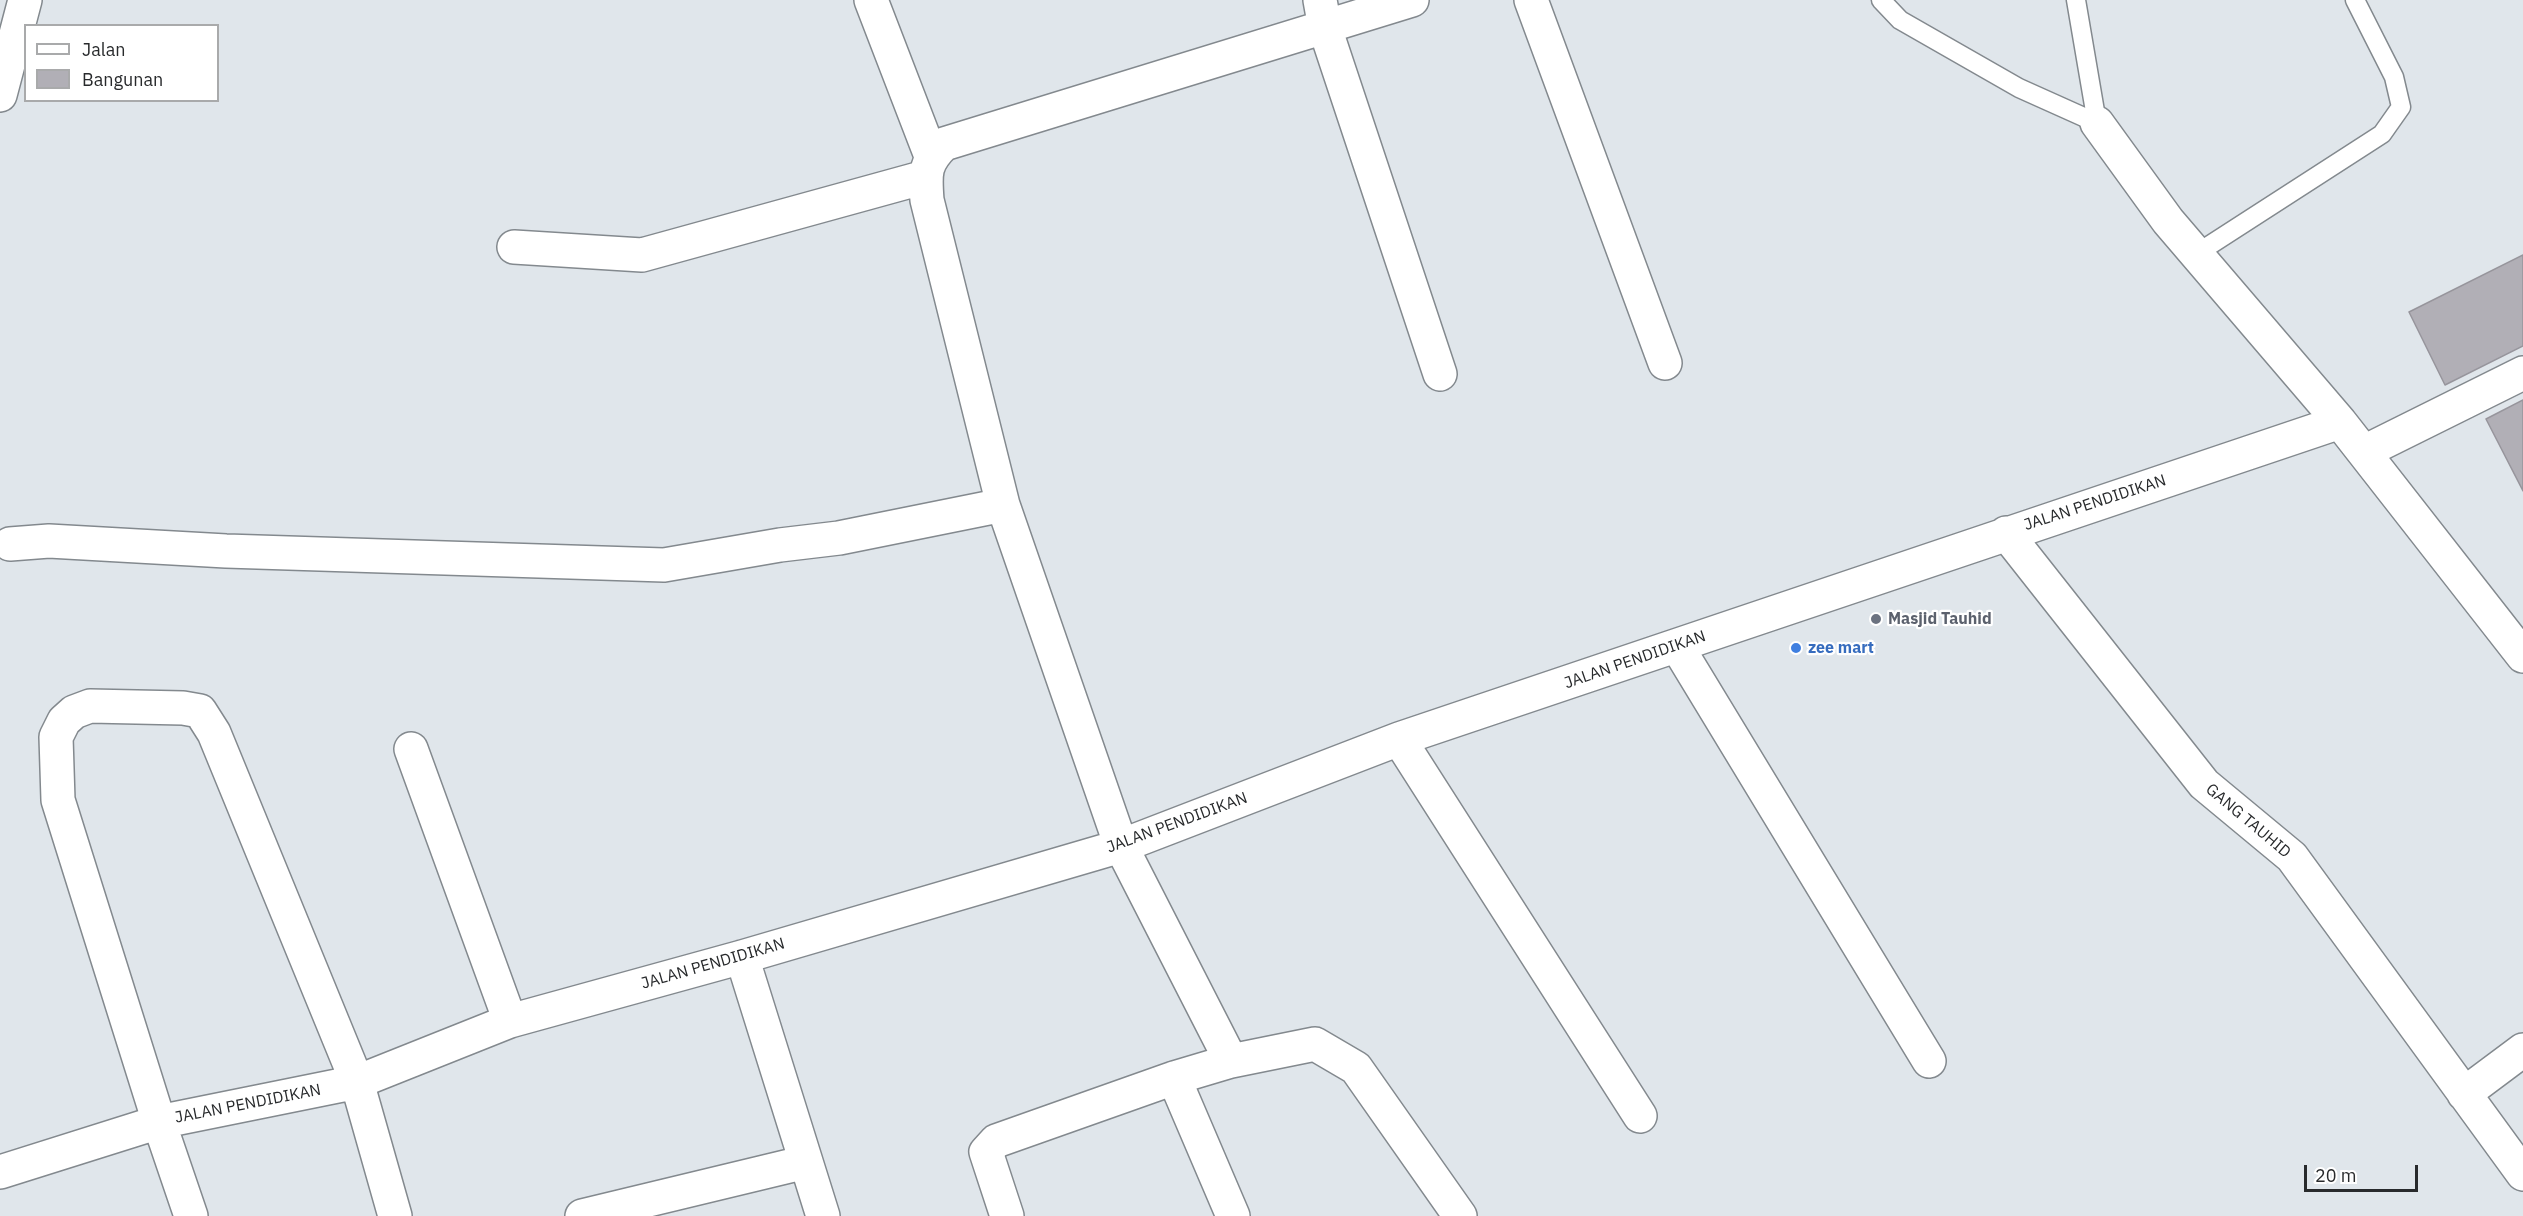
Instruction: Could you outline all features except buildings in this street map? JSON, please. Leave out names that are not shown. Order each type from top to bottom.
[{"type":"street","points":[[2,77],[25,0]]},
{"type":"street","points":[[871,0],[928,167],[927,200],[1004,505],[1120,846],[1231,1061]]},
{"type":"street","points":[[514,247],[642,255],[928,167],[944,144],[1322,14],[1412,0]]},
{"type":"street","points":[[1531,0],[1665,363]]},
{"type":"street","points":[[1322,14],[1440,374]]},
{"type":"street","points":[[2097,123],[2196,254],[2340,422],[2523,656]]},
{"type":"street","points":[[2364,452],[2523,373]]},
{"type":"street","name":"JALAN PENDIDIKAN","points":[[0,1172],[159,1122],[357,1082],[510,1021],[742,957],[1120,846],[1399,739],[2340,422]]},
{"type":"street","points":[[10,544],[49,542],[226,551],[664,565],[780,545],[839,538],[1004,505]]},
{"type":"street","name":"GANG TAUHID","points":[[2006,533],[2204,784],[2292,857],[2523,1174]]},
{"type":"street","points":[[1677,646],[1929,1061]]},
{"type":"street","points":[[191,1216],[159,1122],[58,800],[56,737],[64,721],[74,712],[90,706],[183,708],[200,711],[214,733],[357,1082],[395,1216]]},
{"type":"street","points":[[1399,739],[1640,1116]]},
{"type":"street","points":[[411,749],[510,1021]]},
{"type":"street","points":[[742,957],[823,1216]]},
{"type":"street","points":[[1008,1216],[986,1152],[996,1141],[1174,1078],[1231,1061],[1315,1044],[1356,1068],[1460,1216]]},
{"type":"street","points":[[2464,1094],[2523,1050]]},
{"type":"street","points":[[1174,1078],[1233,1216]]},
{"type":"street","points":[[582,1216],[806,1162]]},
{"type":"lane","points":[[1881,0],[1900,20],[2019,88],[2097,123]]},
{"type":"lane","points":[[2076,0],[2097,123]]},
{"type":"lane","points":[[2196,254],[2382,134],[2401,107],[2394,77],[2355,0]]},
{"type":"place","name":"Masjid Tauhid","points":[[1876,619]]},
{"type":"place","name":"zee mart","points":[[1796,648]]}]
